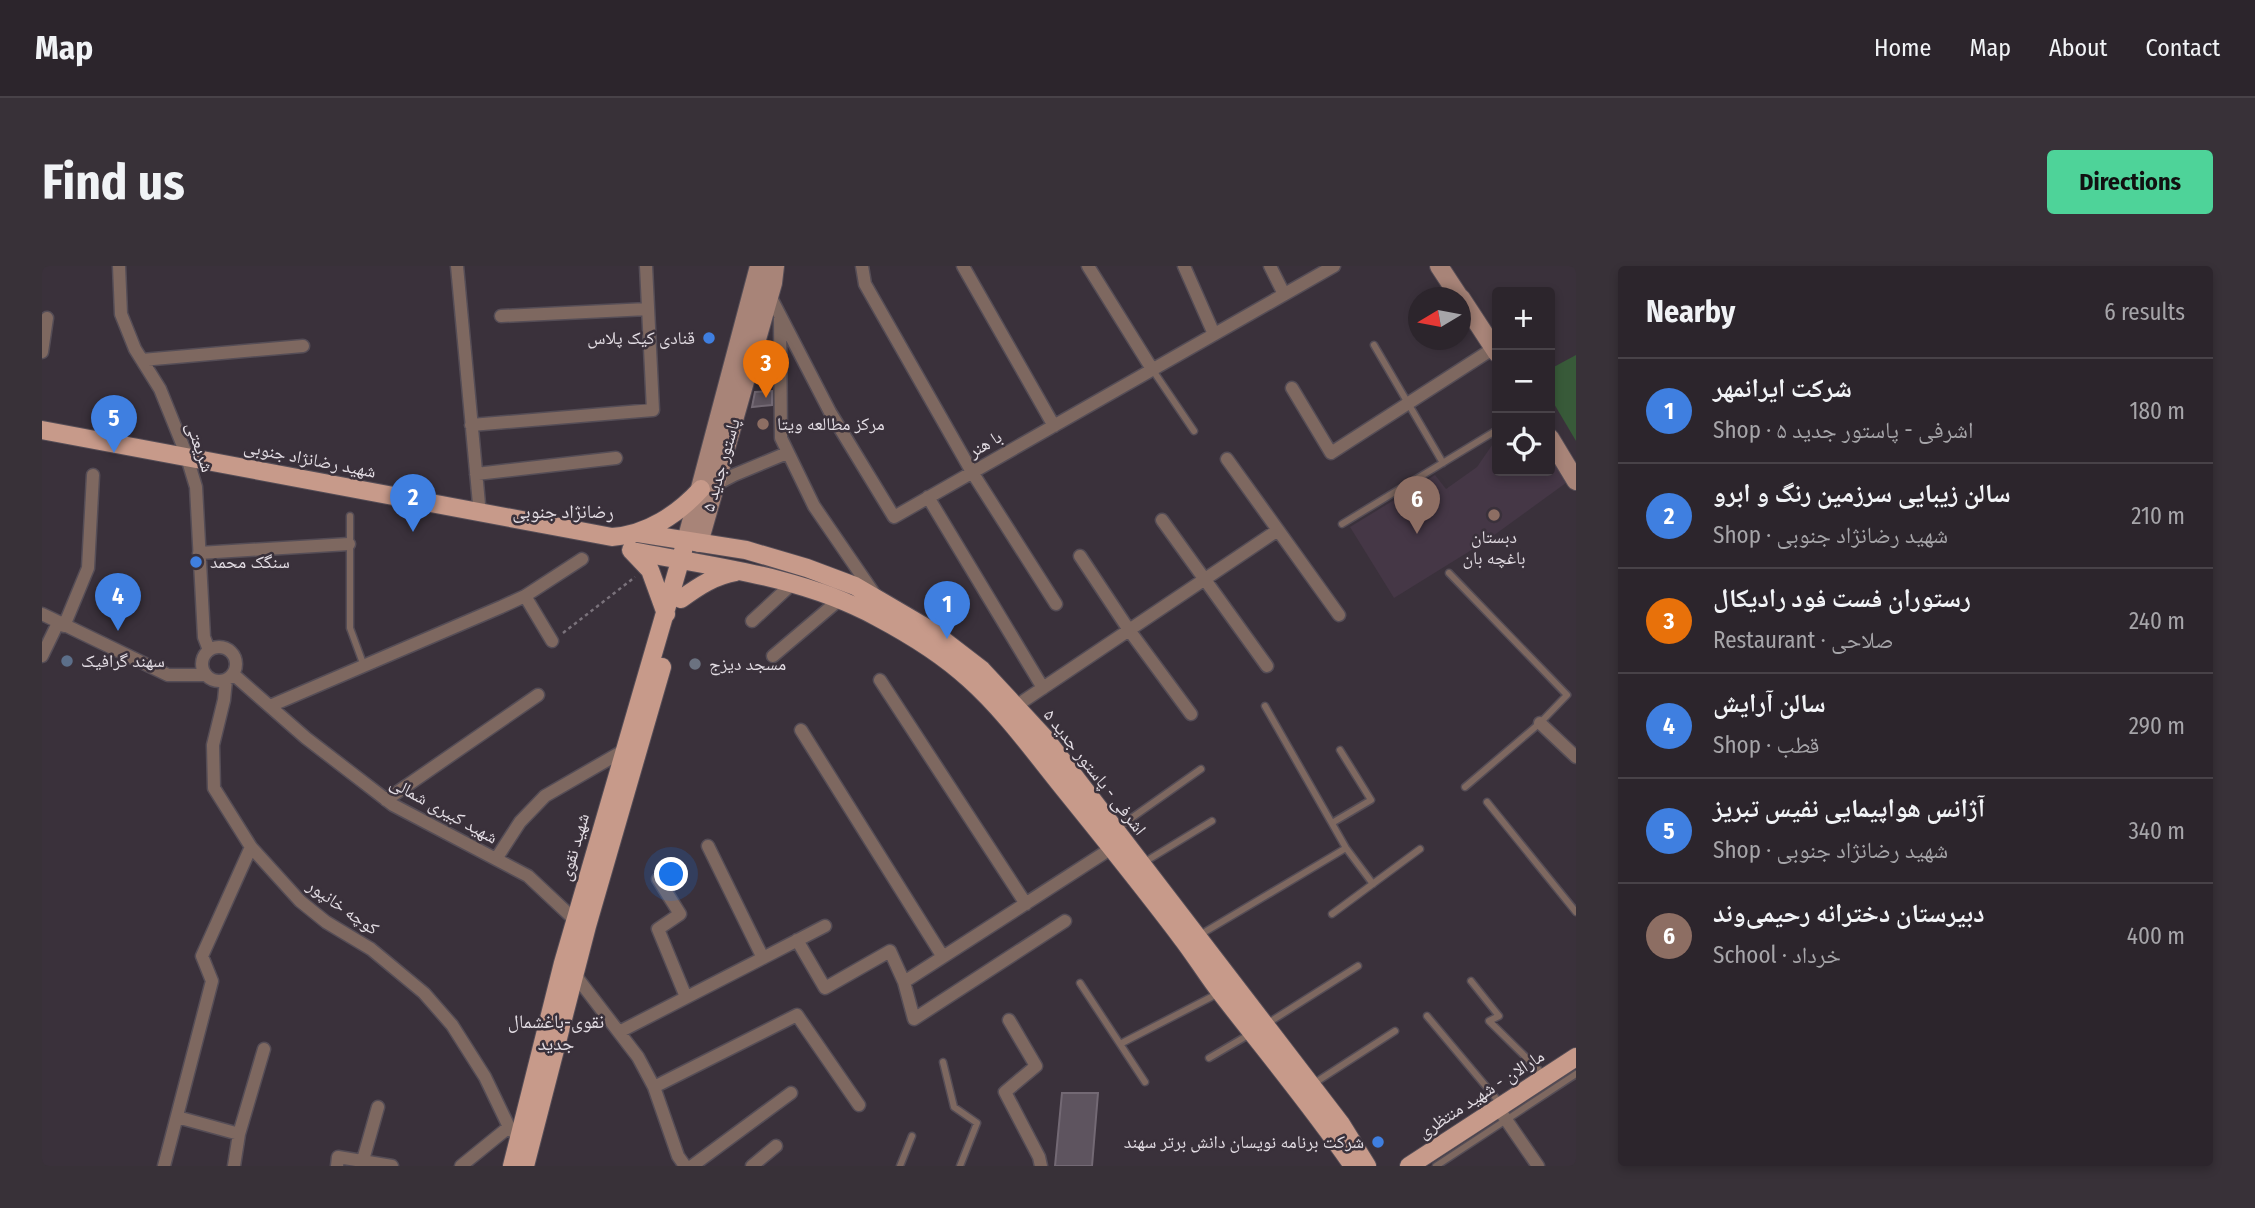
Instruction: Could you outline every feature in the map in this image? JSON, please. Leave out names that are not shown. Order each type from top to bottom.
[{"type":"main road","name":"پاستور جدید ۵","points":[[692,542],[769,294],[775,266]]},
{"type":"main road","points":[[1439,266],[1453,287]]},
{"type":"main road","name":"پاستور جدید ۵","points":[[708,487],[757,272]]},
{"type":"main road","points":[[1471,314],[1492,344]]},
{"type":"main road","name":"شهید رضانژاد جنوبی","points":[[42,430],[612,537]]},
{"type":"main road","points":[[1555,446],[1576,481]]},
{"type":"main road","points":[[638,533],[684,508],[708,487]]},
{"type":"main road","points":[[612,537],[638,533],[692,542]]},
{"type":"main road","points":[[612,537],[632,551],[650,570],[666,614]]},
{"type":"main road","name":"اشرفی - پاستور جدید ۵","points":[[692,542],[746,550],[807,568],[876,597],[930,630],[982,670],[1010,710]]},
{"type":"main road","name":"شهید نقوی","points":[[525,1166],[575,975],[681,599],[692,542]]},
{"type":"main road","points":[[632,551],[687,562]]},
{"type":"main road","name":"اشرفی - پاستور جدید ۵","points":[[687,562],[746,571],[793,583],[876,616],[929,648],[1045,738],[1180,936],[1311,1085],[1341,1124],[1367,1166]]},
{"type":"main road","name":"شهید نقوی","points":[[512,1166],[514,1133],[623,751],[666,614],[687,562]]},
{"type":"main road","points":[[681,599],[702,583],[721,575],[746,571]]},
{"type":"main road","name":"اشرفی - پاستور جدید ۵","points":[[1117,840],[1141,864],[1197,937],[1227,990]]},
{"type":"main road","name":"اشرفی - پاستور جدید ۵","points":[[1259,1029],[1353,1166]]},
{"type":"main road","name":"مارالان - شهید منتظری","points":[[1409,1166],[1502,1111],[1545,1077],[1576,1057]]},
{"type":"street","name":"شریعتی","points":[[119,266],[121,314],[135,349],[160,389],[196,487],[204,637],[209,650]]},
{"type":"street","points":[[457,266],[479,504]]},
{"type":"street","points":[[471,425],[653,410],[646,266]]},
{"type":"street","points":[[862,266],[865,284],[972,472],[1056,604]]},
{"type":"street","points":[[963,266],[1054,426]]},
{"type":"street","points":[[1088,266],[1152,369]]},
{"type":"street","points":[[1184,266],[1214,334]]},
{"type":"street","points":[[1270,266],[1284,294]]},
{"type":"street","name":"با هنر","points":[[757,272],[830,412],[894,517],[1334,266]]},
{"type":"street","points":[[500,316],[648,309]]},
{"type":"street","points":[[780,314],[781,438],[814,506],[876,597]]},
{"type":"street","points":[[42,352],[47,318]]},
{"type":"street","points":[[142,360],[303,346]]},
{"type":"street","points":[[1292,388],[1331,453],[1492,352]]},
{"type":"street","points":[[708,487],[787,453]]},
{"type":"street","points":[[476,474],[616,458]]},
{"type":"street","points":[[1227,459],[1339,615]]},
{"type":"street","points":[[42,656],[88,568],[93,475]]},
{"type":"street","points":[[928,497],[1043,688]]},
{"type":"street","points":[[1162,520],[1267,666]]},
{"type":"street","points":[[1010,710],[1278,530]]},
{"type":"street","points":[[199,553],[349,544]]},
{"type":"street","points":[[1080,556],[1129,630],[1191,714]]},
{"type":"street","points":[[270,706],[524,596],[582,559]]},
{"type":"street","points":[[752,621],[793,583]]},
{"type":"street","points":[[524,596],[552,641]]},
{"type":"street","points":[[773,656],[839,600]]},
{"type":"street","points":[[42,614],[169,675],[206,675],[216,681],[229,677],[236,666],[232,653],[220,647],[209,650],[202,665],[206,675]]},
{"type":"street","name":"شهید کبیری شمالی","points":[[229,677],[270,706],[306,738],[386,800],[528,876],[575,919]]},
{"type":"street","name":"کوچه خانپور","points":[[229,677],[213,745],[214,788],[251,847],[300,901],[326,922],[371,948],[424,993],[452,1025],[485,1077],[514,1133]]},
{"type":"street","points":[[880,680],[1026,904]]},
{"type":"street","points":[[386,800],[538,695]]},
{"type":"street","points":[[1540,723],[1576,757]]},
{"type":"street","points":[[801,730],[943,957]]},
{"type":"street","points":[[496,859],[520,822],[545,796],[623,751]]},
{"type":"street","points":[[904,982],[1026,904],[1117,840]]},
{"type":"street","points":[[708,846],[763,958]]},
{"type":"street","points":[[164,1166],[212,981],[202,956],[251,847]]},
{"type":"street","points":[[658,878],[680,914],[658,929],[686,997]]},
{"type":"street","points":[[797,940],[825,988],[890,951],[904,982],[914,1019],[1065,922]]},
{"type":"street","points":[[621,1031],[825,926]]},
{"type":"street","points":[[575,975],[638,1056],[654,1087],[678,1156],[685,1166]]},
{"type":"street","points":[[654,1087],[797,1015],[859,1105]]},
{"type":"street","points":[[1009,1020],[1036,1066],[1005,1092],[1039,1157],[1041,1166]]},
{"type":"street","points":[[234,1166],[239,1134],[264,1049]]},
{"type":"street","points":[[692,1166],[791,1093]]},
{"type":"street","points":[[363,1160],[378,1107]]},
{"type":"street","points":[[1502,1111],[1538,1166]]},
{"type":"street","points":[[177,1117],[239,1134]]},
{"type":"street","points":[[461,1166],[514,1133]]},
{"type":"street","points":[[752,1166],[776,1146]]},
{"type":"street","points":[[337,1166],[338,1157],[392,1166]]},
{"type":"lane","points":[[1374,345],[1443,463]]},
{"type":"lane","points":[[1152,369],[1194,431]]},
{"type":"lane","points":[[1342,524],[1492,433]]},
{"type":"lane","points":[[350,516],[349,628],[363,666]]},
{"type":"lane","points":[[1449,573],[1567,695],[1540,723],[1465,787]]},
{"type":"lane","points":[[1265,706],[1346,848],[1373,884]]},
{"type":"lane","points":[[1332,823],[1371,800],[1340,750]]},
{"type":"lane","points":[[1117,840],[1202,769]]},
{"type":"lane","points":[[1487,802],[1576,912]]},
{"type":"lane","points":[[1141,864],[1212,821]]},
{"type":"lane","points":[[1197,937],[1346,848]]},
{"type":"lane","points":[[1332,914],[1420,849]]},
{"type":"lane","points":[[1209,1058],[1358,966]]},
{"type":"lane","points":[[1471,981],[1499,1016],[1489,1021],[1545,1077]]},
{"type":"lane","points":[[1080,983],[1145,1082]]},
{"type":"lane","points":[[1122,1044],[1227,990]]},
{"type":"lane","points":[[1427,1016],[1502,1111]]},
{"type":"lane","points":[[1311,1085],[1395,1031]]},
{"type":"lane","points":[[943,1062],[954,1107],[977,1124],[960,1166]]},
{"type":"lane","name":"مارالان - شهید منتظری","points":[[1436,1166],[1502,1111],[1576,1074]]},
{"type":"lane","points":[[900,1166],[912,1136]]},
{"type":"path","points":[[552,641],[640,573]]},
{"type":"shaded area","points":[[1492,445],[1492,476],[1555,476],[1555,454],[1570,480],[1486,541],[1394,598],[1350,527],[1435,475],[1446,489],[1477,467]]},
{"type":"green space","points":[[1576,355],[1576,441],[1555,405],[1555,366]]},
{"type":"building","points":[[772,391],[772,405],[752,407],[755,392]]},
{"type":"building","points":[[1062,1093],[1098,1093],[1092,1166],[1055,1166]]},
{"type":"place","name":"قنادی کیک پلاس","points":[[709,338]]},
{"type":"place","name":"رستوران فست فود رادیکال","points":[[766,398]]},
{"type":"place","name":"مرکز مطالعه ویتا","points":[[763,424]]},
{"type":"place","name":"آژانس هواپیمایی نفیس تبریز","points":[[114,453]]},
{"type":"place","name":"دبستان باغچه بان","points":[[1494,515]]},
{"type":"place","name":"سالن زیبایی سرزمین رنگ و ابرو","points":[[413,532]]},
{"type":"place","name":"دبیرستان دخترانه رحیمی‌وند","points":[[1417,534]]},
{"type":"place","name":"سنگک محمد","points":[[196,562]]},
{"type":"place","name":"سالن آرایش","points":[[118,631]]},
{"type":"place","name":"شرکت ایرانمهر","points":[[947,639]]},
{"type":"place","name":"سهند گرافیک","points":[[67,661]]},
{"type":"place","name":"مسجد دیزج","points":[[695,664]]},
{"type":"place","name":"شرکت برنامه نویسان دانش برتر سهند","points":[[1378,1142]]},
{"type":"district","name":"رضانژاد جنوبی","points":[[563,511]]},
{"type":"district","name":"نقوی-باغشمال جدید","points":[[556,1032]]}]
